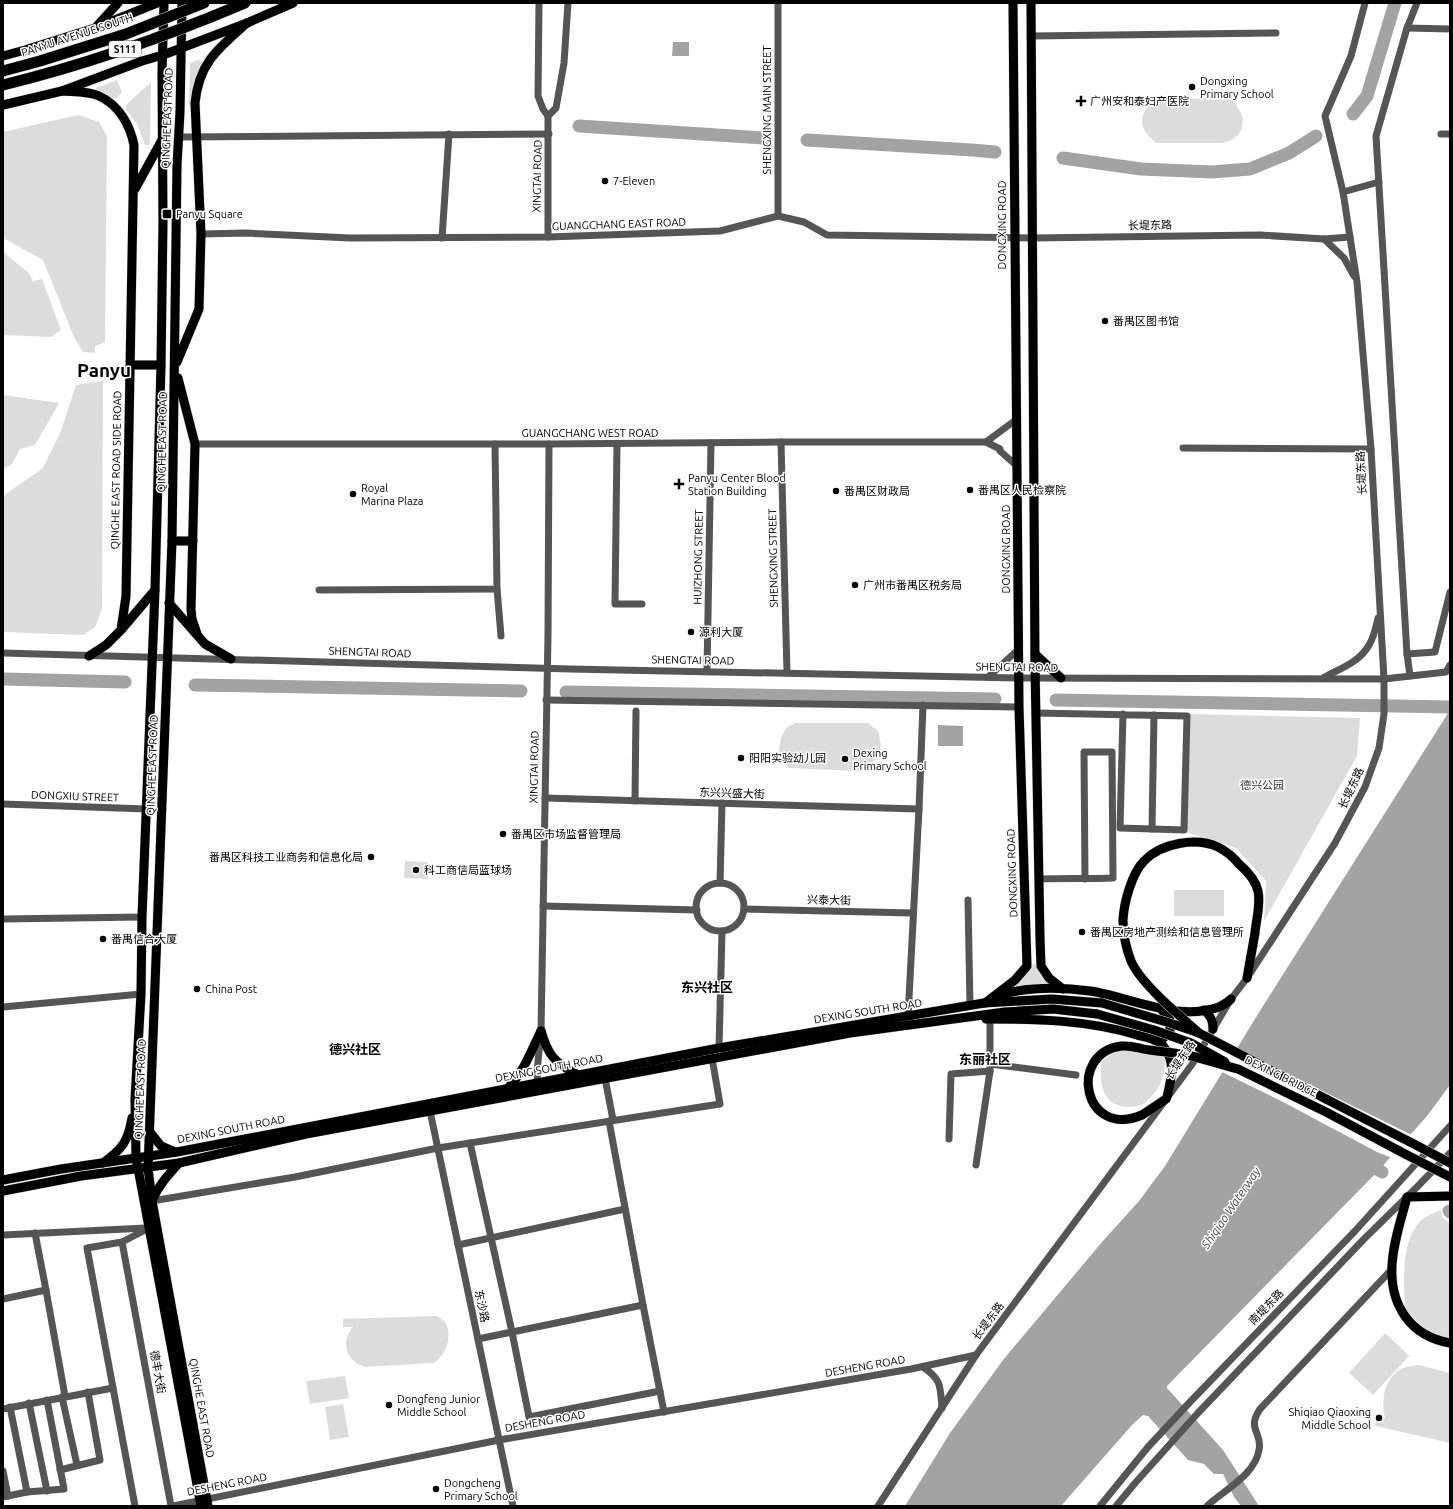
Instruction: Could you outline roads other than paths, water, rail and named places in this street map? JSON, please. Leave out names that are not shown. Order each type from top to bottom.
[{"type":"highway","name":"PANYU AVENUE SOUTH","points":[[3,71],[40,62],[126,34],[204,3]]},
{"type":"highway","name":"S111","points":[[3,85],[44,75],[132,47],[245,3]]},
{"type":"main road","points":[[95,28],[118,3]]},
{"type":"main road","points":[[3,56],[95,28],[157,3]]},
{"type":"main road","name":"QINGHE EAST ROAD","points":[[164,3],[162,55],[160,365],[155,590],[142,917],[141,994],[135,1099],[136,1158],[148,1228],[204,1503]]},
{"type":"main road","name":"QINGHE EAST ROAD","points":[[182,3],[177,164],[172,542],[148,1168],[152,1201],[204,1503]]},
{"type":"main road","points":[[3,105],[62,92],[247,23],[293,3]]},
{"type":"main road","name":"DONGXING ROAD","points":[[984,1003],[1015,980],[1027,966],[1019,707],[1013,3]]},
{"type":"main road","points":[[1031,3],[1035,678],[1041,966],[1049,978],[1063,989]]},
{"type":"main road","points":[[197,634],[192,619],[191,609],[195,444],[175,367],[199,309],[201,234],[196,137],[197,90],[209,60],[217,50],[247,23]]},
{"type":"main road","name":"QINGHE EAST ROAD SIDE ROAD","points":[[62,92],[88,93],[99,96],[108,102],[123,117],[132,136],[134,145],[126,596],[121,630]]},
{"type":"main road","points":[[134,190],[162,139]]},
{"type":"main road","points":[[131,365],[160,365]]},
{"type":"main road","points":[[172,542],[193,541]]},
{"type":"main road","points":[[89,656],[106,645],[121,630],[155,590]]},
{"type":"main road","points":[[170,603],[205,644],[231,660]]},
{"type":"main road","points":[[1018,614],[1035,614]]},
{"type":"main road","points":[[1035,654],[1061,678]]},
{"type":"main road","points":[[150,714],[166,714]]},
{"type":"main road","points":[[1020,743],[1036,743]]},
{"type":"main road","points":[[1199,1033],[1171,1008],[1150,986],[1132,962],[1125,938],[1123,920],[1128,892],[1144,861],[1153,854],[1176,844],[1198,843],[1219,848],[1246,870],[1258,891],[1255,933],[1247,978]]},
{"type":"main road","points":[[995,996],[1013,991],[1063,989],[1091,991],[1161,1009],[1195,1011],[1220,1007],[1232,999]]},
{"type":"main road","name":"DEXING SOUTH ROAD","points":[[3,1190],[81,1176],[179,1163],[306,1134],[430,1111],[538,1086],[576,1074],[719,1048],[984,1003],[1052,999],[1102,1003]]},
{"type":"main road","name":"DEXING BRIDGE","points":[[1102,1003],[1199,1033],[1450,1162]]},
{"type":"main road","name":"DEXING SOUTH ROAD","points":[[3,1180],[60,1169],[177,1152],[508,1088],[605,1078],[850,1033],[1005,1012],[1053,1009],[1097,1014]]},
{"type":"main road","points":[[1154,1040],[1162,1039],[1170,1033],[1170,1020],[1161,1009]]},
{"type":"main road","points":[[1204,1010],[1209,1014],[1213,1021],[1213,1029]]},
{"type":"main road","name":"DEXING BRIDGE","points":[[1097,1014],[1154,1030],[1191,1043],[1238,1069],[1303,1100],[1407,1155],[1450,1172]]},
{"type":"main road","points":[[952,1019],[1028,1019],[1076,1022],[1126,1032],[1154,1040],[1164,1047],[1171,1058],[1172,1068],[1167,1098],[1142,1115],[1122,1119],[1114,1118],[1099,1111],[1092,1102],[1089,1094],[1088,1085],[1093,1063],[1103,1053],[1123,1046],[1190,1056],[1238,1069]]},
{"type":"main road","points":[[541,1031],[546,1048],[564,1067],[576,1074]]},
{"type":"main road","points":[[508,1088],[516,1080],[524,1067],[541,1031]]},
{"type":"main road","points":[[102,1163],[123,1146],[131,1123],[135,1099],[151,1100]]},
{"type":"main road","points":[[150,1132],[161,1146],[177,1152]]},
{"type":"main road","points":[[1412,1143],[1450,1154]]},
{"type":"main road","points":[[1407,1155],[1450,1177]]},
{"type":"main road","points":[[152,1201],[156,1191],[179,1163]]},
{"type":"main road","points":[[1450,1196],[1407,1197],[1395,1246],[1392,1269],[1393,1290],[1407,1320],[1425,1335],[1433,1339],[1450,1343]]},
{"type":"street","name":"XINGTAI ROAD","points":[[539,3],[538,96],[543,109],[548,116],[549,134],[548,237]]},
{"type":"street","points":[[548,116],[556,108],[564,63],[568,3]]},
{"type":"street","name":"SHENGXING MAIN STREET","points":[[778,3],[778,216]]},
{"type":"street","points":[[1357,282],[1343,192],[1325,116],[1351,56],[1365,3]]},
{"type":"street","points":[[1410,676],[1407,654],[1376,136],[1408,28],[1417,3]]},
{"type":"street","points":[[1408,28],[1450,29]]},
{"type":"street","points":[[1032,36],[1276,34]]},
{"type":"street","points":[[442,238],[449,134]]},
{"type":"street","points":[[179,137],[549,134]]},
{"type":"street","points":[[1440,134],[1450,134]]},
{"type":"street","points":[[1343,192],[1378,182]]},
{"type":"street","name":"GUANGCHANG EAST ROAD","points":[[201,234],[246,233],[350,238],[548,237],[720,231],[778,216],[804,222],[827,235],[1032,238]]},
{"type":"street","name":"长堤东路","points":[[878,1506],[976,1355],[1193,1063],[1232,999],[1335,843],[1365,787],[1379,748],[1384,714],[1384,682],[1379,614],[1371,449],[1357,282],[1344,258],[1324,239],[1260,235],[1032,238]]},
{"type":"street","points":[[1324,239],[1350,237]]},
{"type":"street","points":[[1017,419],[986,442],[1000,449],[1000,451],[1017,466]]},
{"type":"street","name":"SHENGXING STREET","points":[[781,442],[787,673]]},
{"type":"street","name":"GUANGCHANG WEST ROAD","points":[[195,444],[986,442]]},
{"type":"street","name":"HUIZHONG STREET","points":[[707,671],[712,443]]},
{"type":"street","points":[[495,444],[497,589],[501,636]]},
{"type":"street","name":"XINGTAI ROAD","points":[[538,1086],[537,1072],[541,1031],[545,798],[549,444]]},
{"type":"street","points":[[617,444],[615,604],[642,604]]},
{"type":"street","points":[[1183,448],[1371,449]]},
{"type":"street","points":[[319,590],[497,589]]},
{"type":"street","points":[[1407,654],[1435,652],[1450,592]]},
{"type":"street","points":[[1322,678],[1351,663],[1363,654],[1370,645],[1379,614]]},
{"type":"street","points":[[988,678],[1019,649]]},
{"type":"street","name":"SHENGTAI ROAD","points":[[3,653],[152,658],[988,678],[1322,678],[1384,682],[1410,676],[1446,672],[1450,665]]},
{"type":"street","points":[[546,700],[1019,707]]},
{"type":"street","points":[[908,1017],[923,705]]},
{"type":"street","points":[[635,801],[636,711]]},
{"type":"street","points":[[1036,712],[1123,714],[1187,716],[1184,830],[1120,828],[1123,714]]},
{"type":"street","points":[[1152,829],[1154,715]]},
{"type":"street","points":[[1039,879],[1113,878],[1112,752],[1084,752],[1085,878]]},
{"type":"street","name":"东兴兴盛大街","points":[[545,798],[919,809]]},
{"type":"street","points":[[720,883],[722,803]]},
{"type":"street","name":"DONGXIU STREET","points":[[3,804],[147,808]]},
{"type":"street","points":[[720,883],[728,884],[735,888],[740,894],[744,909],[743,915],[735,925],[722,931],[715,930],[703,923],[697,910],[697,903],[703,891],[708,887],[720,883]]},
{"type":"street","points":[[968,900],[970,1006]]},
{"type":"street","points":[[543,906],[697,910]]},
{"type":"street","name":"兴泰大街","points":[[744,909],[913,913]]},
{"type":"street","points":[[3,919],[142,917]]},
{"type":"street","points":[[719,1048],[722,931]]},
{"type":"street","points":[[3,1007],[141,994]]},
{"type":"street","points":[[976,1165],[990,1072],[990,1019]]},
{"type":"street","points":[[152,1201],[295,1177],[438,1148],[720,1104],[712,1058]]},
{"type":"street","points":[[990,1064],[1076,1075]]},
{"type":"street","points":[[948,1140],[952,1074],[990,1072]]},
{"type":"street","points":[[605,1078],[642,1305],[664,1412]]},
{"type":"street","name":"东沙路","points":[[430,1111],[513,1506]]},
{"type":"street","name":"南堤东路","points":[[1100,1506],[1148,1447],[1355,1231],[1450,1126]]},
{"type":"street","points":[[470,1143],[512,1332],[529,1417],[660,1391]]},
{"type":"street","points":[[1116,1506],[1197,1414],[1364,1239],[1450,1154]]},
{"type":"street","points":[[458,1245],[625,1208]]},
{"type":"street","points":[[3,1235],[148,1228]]},
{"type":"street","points":[[135,1506],[87,1248],[122,1242],[148,1228]]},
{"type":"street","points":[[34,1233],[78,1465]]},
{"type":"street","name":"德丰大街","points":[[122,1242],[172,1506]]},
{"type":"street","points":[[1207,1506],[1245,1475],[1254,1463],[1260,1450],[1260,1443],[1254,1422],[1260,1409],[1392,1269]]},
{"type":"street","points":[[3,1299],[46,1290]]},
{"type":"street","points":[[478,1339],[642,1305]]},
{"type":"street","name":"DESHENG ROAD","points":[[172,1506],[204,1503],[499,1440],[923,1367],[976,1355]]},
{"type":"street","points":[[923,1367],[935,1375],[940,1389],[942,1408]]},
{"type":"street","points":[[27,1492],[6,1408],[113,1388]]},
{"type":"street","points":[[60,1470],[100,1460],[88,1392]]},
{"type":"street","points":[[3,1471],[5,1496],[27,1492],[64,1489],[46,1400]]},
{"type":"street","points":[[30,1403],[47,1490]]},
{"type":"water","points":[[673,42],[689,42],[689,56],[672,56]]},
{"type":"water","name":"Shiqiao Waterway","points":[[1450,710],[1450,1085],[1427,1116],[1379,1170],[1167,1386],[1167,1388],[1223,1450],[1259,1506],[1241,1506],[1234,1497],[1223,1474],[1214,1474],[1204,1464],[1188,1460],[1148,1416],[1143,1415],[1132,1425],[1061,1506],[905,1506],[950,1433],[1003,1360],[1102,1242],[1139,1201],[1165,1166],[1258,1014]]},
{"type":"water","points":[[938,725],[963,726],[963,746],[938,746]]},
{"type":"waterway","points":[[1353,114],[1367,96],[1395,3]]},
{"type":"waterway","points":[[579,126],[764,138]]},
{"type":"waterway","points":[[1063,158],[1141,169],[1212,172],[1250,169],[1289,153],[1316,136]]},
{"type":"waterway","points":[[807,140],[995,152]]},
{"type":"waterway","points":[[3,679],[125,682]]},
{"type":"waterway","points":[[195,685],[521,691]]},
{"type":"waterway","points":[[566,692],[995,699]]},
{"type":"waterway","points":[[1056,700],[1450,707]]},
{"type":"waterway","points":[[1364,1161],[1382,1172]]},
{"type":"place","name":"Dongxing Primary School","points":[[1192,87]]},
{"type":"place","name":"广州安和泰妇产医院","points":[[1081,101]]},
{"type":"place","name":"7-Eleven","points":[[605,181]]},
{"type":"place","name":"Panyu Square","points":[[167,214]]},
{"type":"place","name":"番禺区图书馆","points":[[1105,321]]},
{"type":"place","name":"Panyu Center Blood Station Building","points":[[679,484]]},
{"type":"place","name":"番禺区人民检察院","points":[[970,490]]},
{"type":"place","name":"番禺区财政局","points":[[836,491]]},
{"type":"place","name":"Royal Marina Plaza","points":[[353,494]]},
{"type":"place","name":"广州市番禺区税务局","points":[[855,585]]},
{"type":"place","name":"源利大厦","points":[[691,632]]},
{"type":"place","name":"阳阳实验幼儿园","points":[[741,758]]},
{"type":"place","name":"Dexing Primary School","points":[[845,759]]},
{"type":"place","name":"番禺区市场监督管理局","points":[[503,834]]},
{"type":"place","name":"番禺区科技工业商务和信息化局","points":[[371,857]]},
{"type":"place","name":"科工商信局蓝球场","points":[[416,870]]},
{"type":"place","name":"番禺区房地产测绘和信息管理所","points":[[1082,932]]},
{"type":"place","name":"番禺信合大厦","points":[[103,939]]},
{"type":"place","name":"China Post","points":[[197,989]]},
{"type":"place","name":"Dongfeng Junior Middle School","points":[[389,1405]]},
{"type":"place","name":"Shiqiao Qiaoxing Middle School","points":[[1379,1418]]},
{"type":"place","name":"Dongcheng Primary School","points":[[436,1489]]},
{"type":"district","name":"Panyu","points":[[104,370]]},
{"type":"district","name":"东兴社区","points":[[707,987]]},
{"type":"district","name":"德兴社区","points":[[355,1049]]},
{"type":"district","name":"东丽社区","points":[[985,1059]]},
{"type":"park label","name":"德兴公园","points":[[1262,785]]}]
